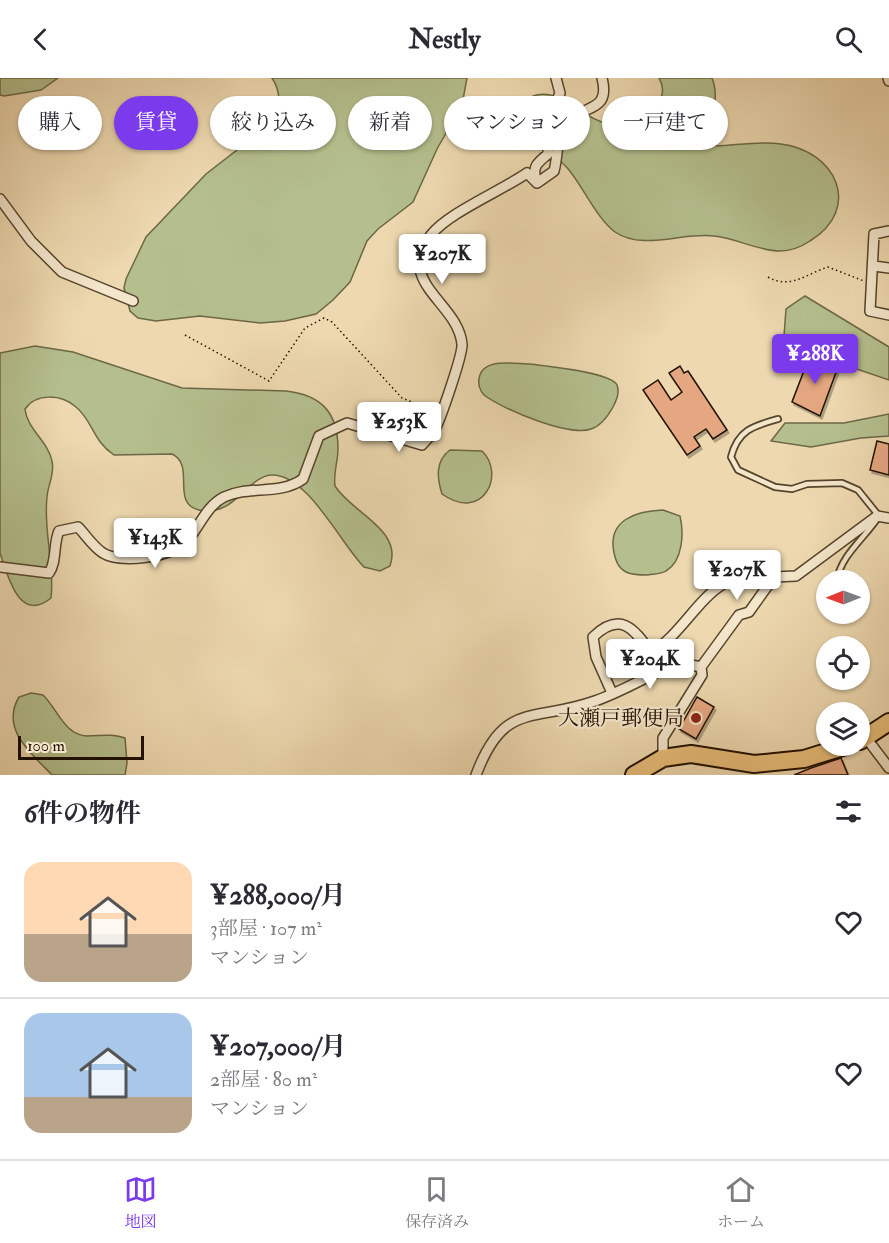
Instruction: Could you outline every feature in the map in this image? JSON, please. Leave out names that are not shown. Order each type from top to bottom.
[{"type":"highway","points":[[870,735],[889,722]]},
{"type":"highway","points":[[634,775],[663,758],[691,754],[754,770],[816,755]]},
{"type":"street","points":[[537,183],[533,172],[536,164],[548,154],[549,120],[560,93],[556,78]]},
{"type":"street","points":[[537,183],[554,171],[561,134],[565,126],[573,117],[595,106],[603,99],[606,92],[602,78]]},
{"type":"street","points":[[0,567],[49,573],[53,568],[59,531],[70,527],[78,527],[96,547],[115,557],[167,553],[185,543],[216,502],[226,496],[282,489],[303,480],[320,436],[332,428],[347,423],[422,445],[435,430],[462,344],[453,320],[424,283],[421,273],[421,251],[430,237],[447,221],[527,173],[537,183]]},
{"type":"street","points":[[0,199],[31,241],[62,272],[133,301]]},
{"type":"street","points":[[889,231],[874,234],[874,266],[870,283],[870,311],[889,315]]},
{"type":"street","points":[[874,266],[889,268]]},
{"type":"street","points":[[612,693],[596,657],[593,637],[600,631],[616,623],[624,624],[639,634],[651,652],[664,644],[684,620],[733,578],[746,574],[774,577],[796,576],[879,516],[889,518]]},
{"type":"street","points":[[663,758],[663,738],[702,675],[701,668],[739,615],[749,612],[774,577]]},
{"type":"street","points":[[476,775],[489,744],[508,724],[531,714],[550,713],[597,701],[670,666],[681,663],[701,668]]},
{"type":"street","points":[[870,748],[889,768]]},
{"type":"lane","points":[[778,419],[742,432],[734,444],[731,457],[738,470],[775,487],[792,489],[807,484],[842,483],[858,490],[879,516],[858,546],[849,553],[839,570]]},
{"type":"path","points":[[768,277],[784,282],[814,275],[828,267],[870,283]]},
{"type":"path","points":[[185,335],[269,381],[305,328],[324,318],[332,322],[402,398],[440,414]]},
{"type":"green space","points":[[0,78],[58,78],[41,90],[4,96],[0,95]]},
{"type":"green space","points":[[272,78],[467,78],[464,96],[444,96],[444,137],[413,202],[378,229],[367,241],[350,282],[316,314],[285,321],[260,323],[200,316],[156,321],[138,318],[130,311],[124,288],[126,279],[146,237],[206,174],[237,150],[336,150],[336,96],[278,96]]},
{"type":"green space","points":[[659,78],[712,78],[715,96],[661,96],[662,84]]},
{"type":"green space","points":[[590,116],[602,122],[602,150],[728,150],[728,145],[757,143],[781,144],[800,149],[816,157],[828,169],[836,183],[839,198],[836,213],[826,228],[810,241],[792,249],[780,251],[714,236],[702,235],[650,241],[626,237],[609,227],[569,170],[548,150],[590,150]]},
{"type":"green space","points":[[805,296],[889,347],[889,380],[842,364],[784,336],[786,309]]},
{"type":"green space","points":[[35,346],[73,352],[182,388],[286,391],[318,401],[331,415],[335,425],[338,454],[335,486],[383,532],[392,553],[390,566],[380,571],[364,567],[310,497],[284,477],[271,475],[262,477],[222,508],[211,511],[199,510],[190,506],[184,492],[182,466],[179,459],[172,454],[114,455],[101,443],[82,412],[70,403],[49,397],[36,400],[25,409],[30,423],[50,454],[53,466],[46,510],[51,598],[40,604],[31,605],[23,601],[11,584],[0,553],[0,353]]},
{"type":"green space","points":[[500,363],[577,370],[612,380],[617,385],[618,391],[609,414],[595,428],[568,429],[520,414],[493,401],[481,392],[479,379],[486,367]]},
{"type":"green space","points":[[889,414],[889,436],[861,438],[811,447],[771,441],[785,423],[844,423]]},
{"type":"green space","points":[[450,450],[482,451],[489,461],[492,472],[491,482],[479,499],[469,503],[456,501],[442,494],[439,470],[442,459]]},
{"type":"green space","points":[[663,510],[680,516],[682,538],[676,561],[666,571],[660,573],[637,575],[623,570],[616,559],[613,542],[619,525],[634,515]]},
{"type":"green space","points":[[31,693],[43,695],[72,731],[87,736],[111,735],[125,738],[127,763],[125,775],[52,775],[20,740],[13,720],[14,709],[19,697]]},
{"type":"building","points":[[810,355],[838,367],[820,416],[792,402]]},
{"type":"building","points":[[680,366],[684,373],[688,371],[727,430],[713,439],[706,429],[694,437],[700,446],[687,455],[643,390],[658,380],[671,400],[682,392],[669,373]]},
{"type":"building","points":[[877,441],[889,444],[889,475],[870,470]]},
{"type":"building","name":"大瀬戸郵便局","points":[[697,697],[714,707],[696,739],[679,729]]},
{"type":"building","points":[[841,758],[848,775],[794,775],[811,768]]},
{"type":"place","name":"大瀬戸郵便局","points":[[696,718]]}]
